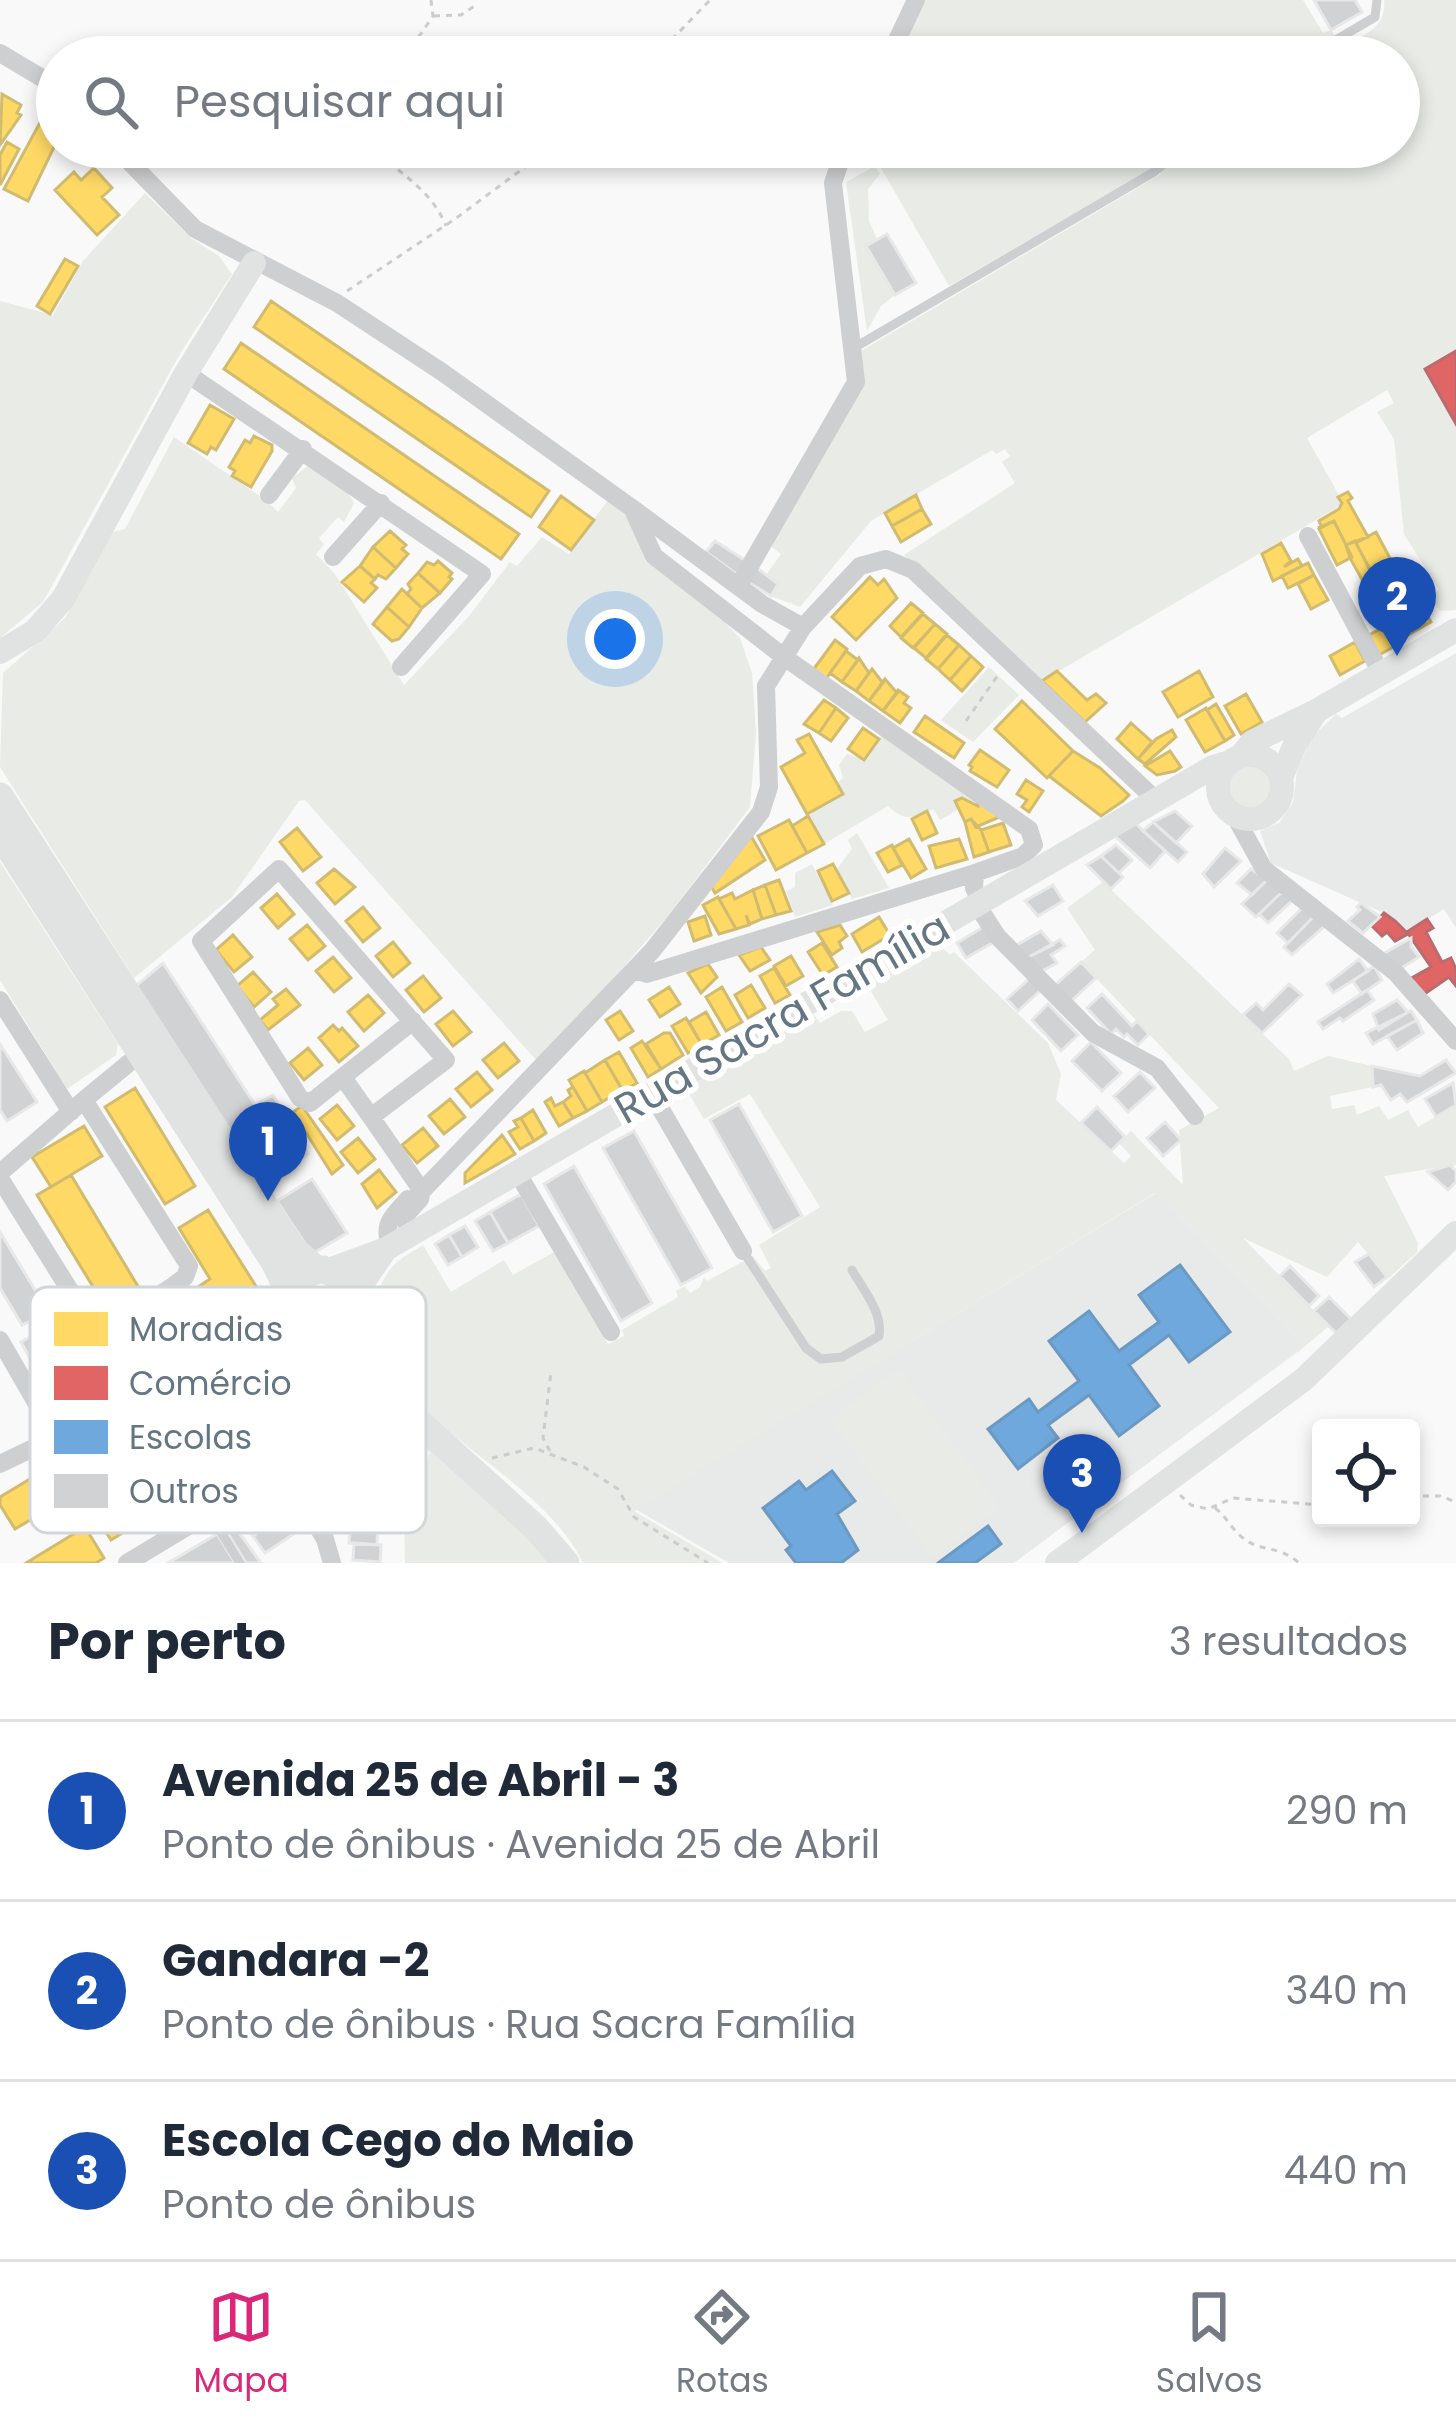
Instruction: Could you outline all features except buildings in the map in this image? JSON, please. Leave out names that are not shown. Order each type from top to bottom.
[{"type":"main road","points":[[0,796],[292,1248],[344,1280],[346,1287]]},
{"type":"main road","points":[[0,834],[274,1262],[284,1287]]},
{"type":"main road","points":[[297,1287],[299,1276],[323,1270]]},
{"type":"main road","points":[[426,1437],[536,1528],[566,1563]]},
{"type":"street","points":[[899,36],[916,0]]},
{"type":"street","points":[[0,52],[36,74]]},
{"type":"street","points":[[135,168],[195,229],[337,303],[442,372],[762,604],[803,627]]},
{"type":"street","points":[[739,585],[856,382],[833,183],[838,168]]},
{"type":"street","points":[[3,654],[35,631],[63,599],[185,373],[254,263]]},
{"type":"street","points":[[185,373],[303,448],[482,574],[401,667]]},
{"type":"street","points":[[269,495],[303,448]]},
{"type":"street","points":[[333,557],[382,503]]},
{"type":"street","points":[[632,508],[654,556],[784,657],[1030,829],[1034,845],[1023,856],[975,873],[647,974],[634,970]]},
{"type":"street","points":[[1308,536],[1381,673]]},
{"type":"street","points":[[396,1243],[385,1232],[387,1221],[422,1191],[634,970],[761,812],[769,787],[766,686],[803,627],[860,566],[886,559],[913,570],[1169,795],[1229,812],[1256,819],[1280,800],[1277,769],[1261,757],[1235,759],[1223,770],[1217,789],[1229,812],[1264,869],[1396,973],[1456,1041]]},
{"type":"street","name":"Rua Sacra Família","points":[[323,1270],[396,1243],[1213,767],[1235,759],[1252,742],[1318,710],[1456,630]]},
{"type":"street","name":"Rua Sacra Família","points":[[1281,778],[1295,744],[1318,710]]},
{"type":"street","points":[[371,1117],[446,1060],[413,1021],[279,869],[200,940],[300,1098],[310,1103],[413,1021]]},
{"type":"street","points":[[975,873],[979,904],[997,936],[1093,1034],[1157,1067],[1195,1116]]},
{"type":"street","points":[[0,1000],[189,1267],[171,1287]]},
{"type":"street","points":[[69,1287],[0,1173],[141,1053]]},
{"type":"street","points":[[344,1079],[422,1191]]},
{"type":"street","points":[[652,1094],[743,1251]]},
{"type":"street","points":[[517,1172],[611,1332]]},
{"type":"street","points":[[1057,1563],[1303,1380],[1456,1233]]},
{"type":"street","name":"Rua Sacra Família","points":[[364,1287],[396,1243]]},
{"type":"street","points":[[0,1340],[30,1392]]},
{"type":"street","points":[[0,1464],[30,1450]]},
{"type":"street","points":[[321,1533],[332,1563]]},
{"type":"street","points":[[128,1563],[173,1534]]},
{"type":"lane","points":[[1343,36],[1375,17],[1377,0]]},
{"type":"lane","points":[[853,349],[1159,168]]},
{"type":"lane","points":[[743,1251],[806,1348],[821,1359],[842,1357],[881,1330],[878,1314],[852,1270]]},
{"type":"lane","points":[[221,1533],[240,1563]]},
{"type":"path","points":[[419,36],[433,16],[431,0]]},
{"type":"path","points":[[675,36],[710,0]]},
{"type":"path","points":[[433,16],[461,15],[476,5]]},
{"type":"path","points":[[396,168],[439,210],[446,226]]},
{"type":"path","points":[[337,303],[351,287],[446,226],[524,168]]},
{"type":"path","points":[[966,721],[998,675]]},
{"type":"path","points":[[551,1372],[544,1438],[551,1453]]},
{"type":"path","points":[[534,1448],[544,1438]]},
{"type":"path","points":[[482,1461],[534,1448],[584,1467],[618,1490],[634,1517],[708,1563]]},
{"type":"path","points":[[1172,1489],[1191,1505],[1214,1507],[1233,1498],[1312,1504]]},
{"type":"path","points":[[1420,1496],[1456,1502]]},
{"type":"path","points":[[1214,1507],[1230,1519],[1239,1536],[1279,1548],[1299,1563]]},
{"type":"shaded area","points":[[922,0],[1303,0],[1323,33],[1331,30],[1335,36],[906,36]]},
{"type":"shaded area","points":[[1384,0],[1456,0],[1456,351],[1425,369],[1456,424],[1456,610],[1440,611],[1429,596],[1439,590],[1404,534],[1394,439],[1377,412],[1394,403],[1387,390],[1307,438],[1340,497],[1342,503],[1335,509],[1042,681],[904,555],[1015,483],[1002,462],[1010,456],[1005,449],[996,454],[992,450],[871,521],[800,607],[771,596],[777,584],[766,575],[781,554],[769,545],[861,351],[1161,174],[1157,168],[1420,168],[1420,36],[1362,36],[1378,24]]},
{"type":"shaded area","points":[[871,168],[880,174],[868,189],[869,221],[877,239],[866,246],[895,295],[881,306],[867,331],[846,182]]},
{"type":"shaded area","points":[[881,168],[1154,168],[949,286]]},
{"type":"shaded area","points":[[145,193],[192,239],[219,256],[232,274],[181,352],[43,602],[0,638],[0,301],[53,315],[83,261]]},
{"type":"shaded area","points":[[174,437],[278,512],[296,488],[292,478],[308,466],[348,493],[354,503],[344,522],[338,517],[319,538],[324,545],[316,554],[335,574],[404,685],[469,616],[510,562],[517,566],[542,537],[569,554],[608,500],[740,638],[752,673],[756,733],[750,807],[672,911],[536,1060],[305,800],[299,801],[232,897],[134,978],[0,767],[3,673],[65,618],[113,532],[125,529]]},
{"type":"shaded area","points":[[1456,653],[1456,928],[1444,909],[1407,932],[1384,913],[1271,863],[1260,831],[1279,823],[1293,802],[1297,771],[1311,738],[1336,714],[1342,718]]},
{"type":"shaded area","points":[[989,667],[1019,695],[973,742],[941,720]]},
{"type":"shaded area","points":[[882,735],[978,800],[978,806],[962,798],[955,802],[959,809],[940,820],[933,809],[909,817],[888,806],[824,844],[807,814],[843,794],[837,783],[843,778],[839,765],[847,754],[864,760]]},
{"type":"shaded area","points":[[1250,764],[1266,770],[1272,786],[1266,802],[1250,808],[1234,802],[1228,786],[1234,770]]},
{"type":"shaded area","points":[[857,833],[889,888],[852,899],[837,869],[852,849],[848,840]]},
{"type":"shaded area","points":[[0,862],[118,1044],[116,1055],[67,1089],[0,980]]},
{"type":"shaded area","points":[[812,864],[833,905],[795,917],[786,891],[795,887],[795,873]]},
{"type":"shaded area","points":[[1103,882],[1289,1059],[1294,1071],[1328,1056],[1372,1066],[1373,1087],[1330,1096],[1332,1109],[1354,1105],[1357,1115],[1379,1106],[1388,1120],[1408,1110],[1418,1127],[1456,1105],[1456,1165],[1384,1176],[1418,1243],[1417,1252],[1389,1278],[1358,1242],[1327,1277],[1243,1238],[1329,1326],[1297,1353],[1298,1339],[1155,1193],[634,1511],[723,1563],[583,1563],[546,1513],[426,1411],[426,1287],[381,1287],[393,1266],[423,1245],[451,1292],[504,1260],[513,1275],[554,1252],[608,1344],[624,1336],[622,1330],[678,1297],[676,1291],[685,1286],[690,1293],[700,1287],[704,1277],[707,1281],[753,1256],[765,1271],[771,1268],[759,1245],[820,1207],[750,1094],[704,1119],[684,1086],[813,1014],[820,1023],[841,1011],[852,1011],[865,1032],[888,1020],[866,983],[936,942],[950,955],[954,952],[1048,1043],[1061,1074],[1056,1100],[1124,1163],[1131,1156],[1119,1143],[1131,1131],[1183,1185],[1179,1130],[1219,1108],[1081,962],[1095,950],[1067,908]]},
{"type":"shaded area","points":[[1156,1193],[1300,1345],[1296,1353],[1014,1563],[729,1563],[635,1509]]},
{"type":"shaded area","points":[[898,1369],[1000,1507],[932,1557],[830,1419]]},
{"type":"shaded area","points":[[426,1441],[509,1513],[550,1563],[405,1563],[405,1533],[426,1533],[426,1460],[430,1453]]},
{"type":"place","name":"Gandara -2","points":[[1397,656]]},
{"type":"place","name":"Avenida 25 de Abril - 3","points":[[268,1201]]},
{"type":"place","name":"Escola Cego do Maio","points":[[1082,1533]]}]
